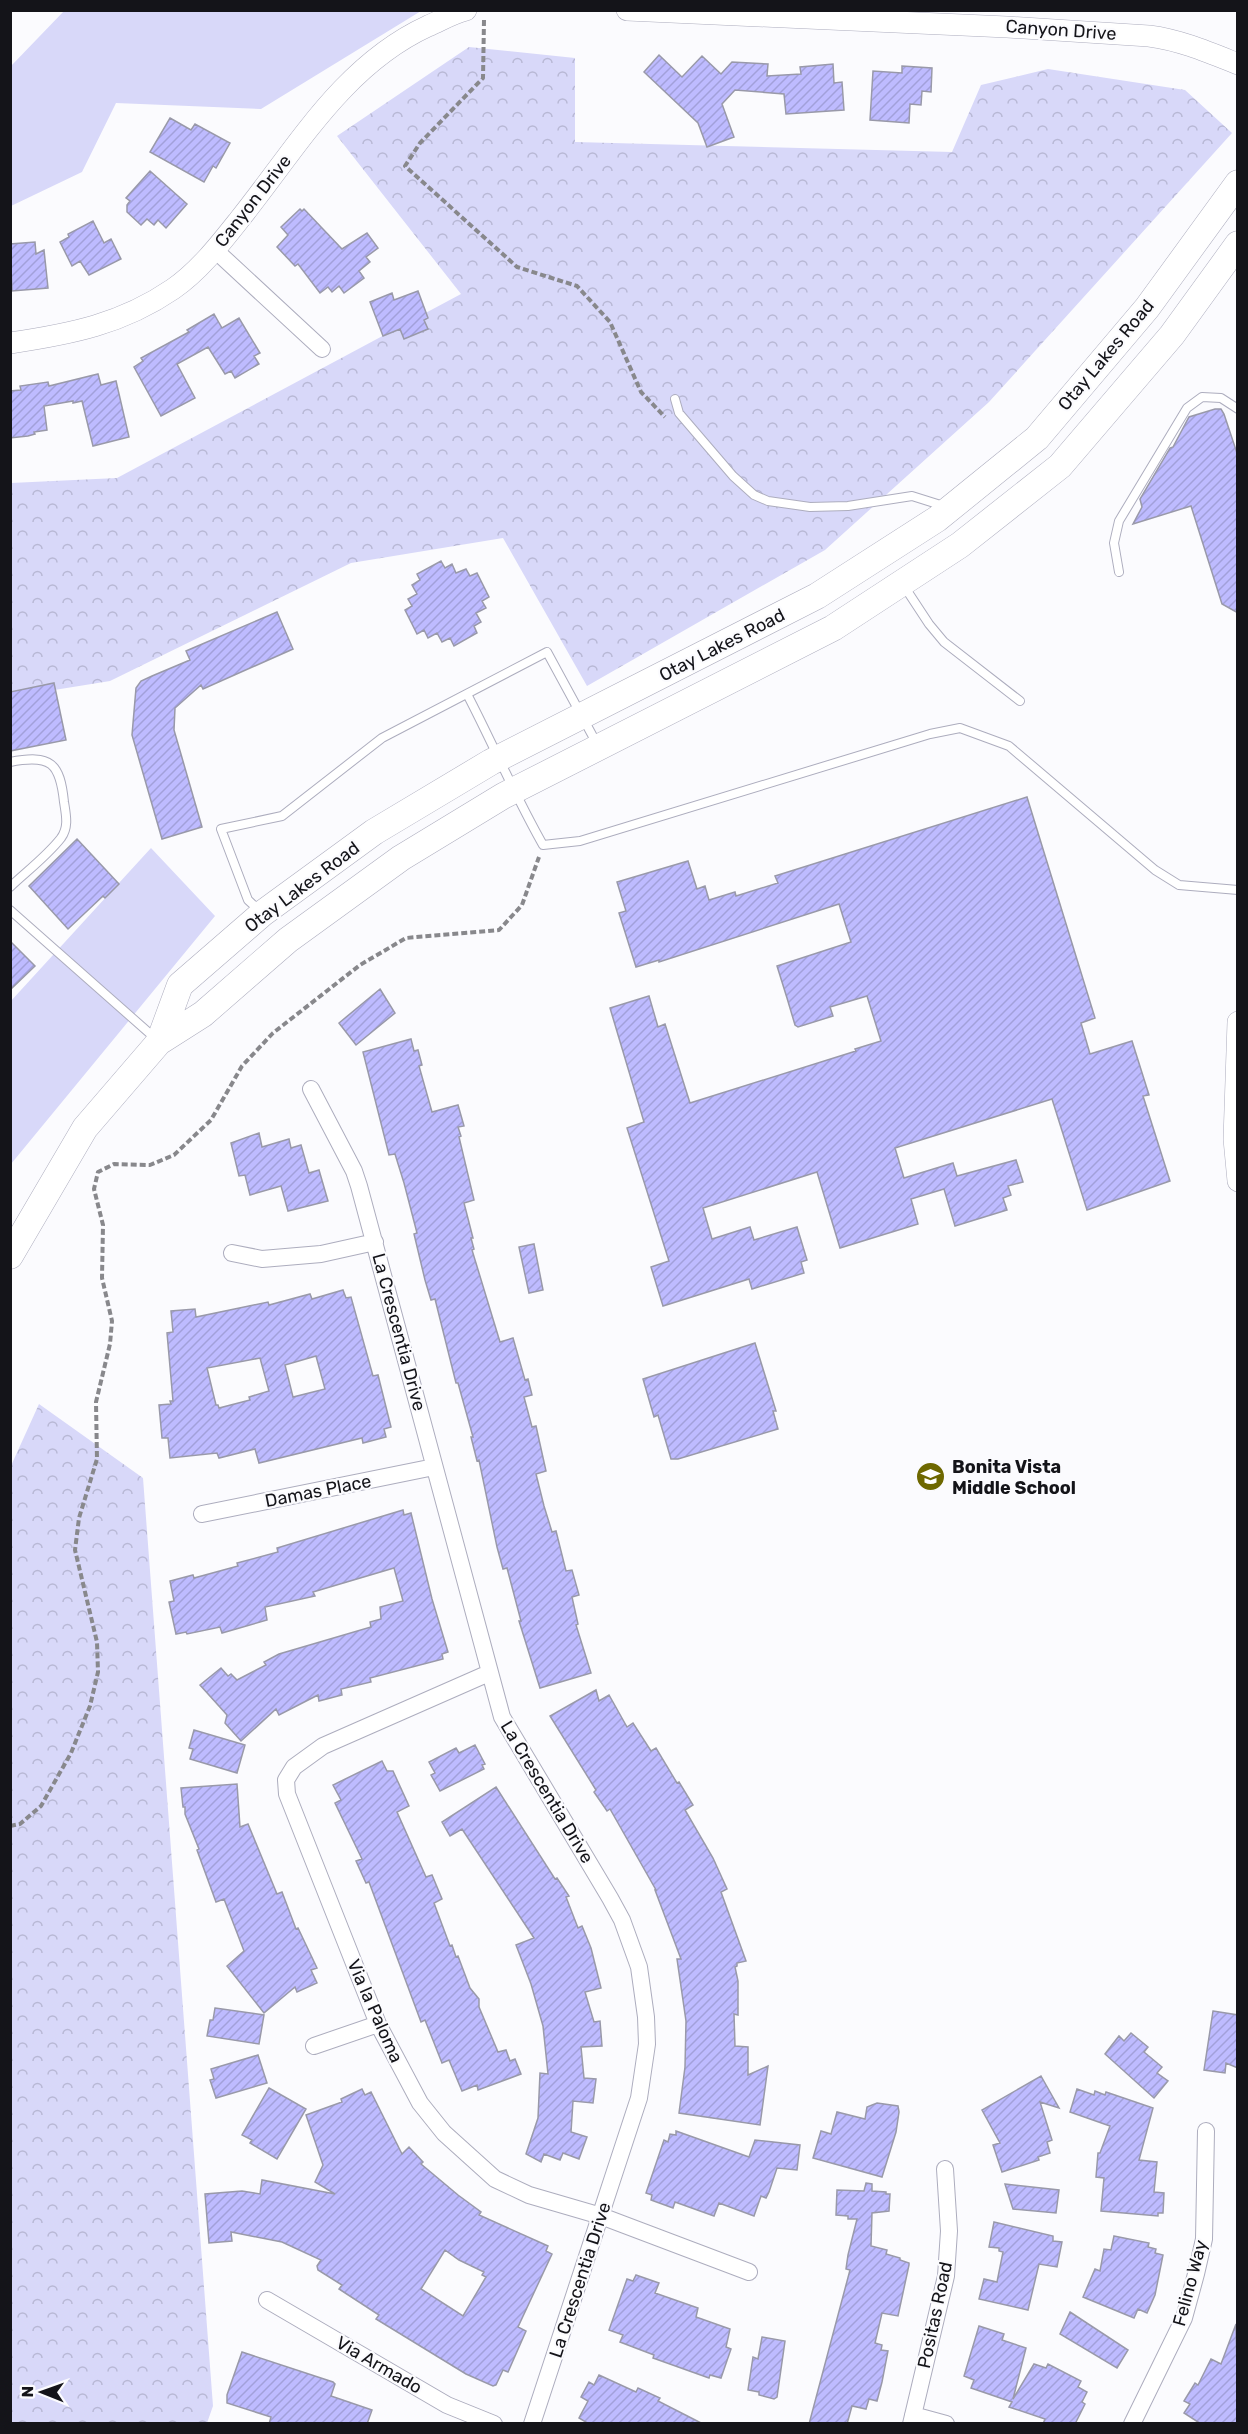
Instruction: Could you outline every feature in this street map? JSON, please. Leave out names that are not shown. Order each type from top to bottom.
[{"type":"main road","name":"Otay Lakes Road","points":[[159,1042],[180,985],[263,913],[374,832],[500,758],[817,596],[950,508],[1037,438],[1147,309],[1238,183]]},
{"type":"main road","name":"Otay Lakes Road","points":[[10,1256],[85,1128],[159,1042],[204,1014],[288,940],[401,858],[513,791],[833,628],[960,545],[1060,466],[1172,335],[1238,244]]},
{"type":"street","name":"Canyon Drive","points":[[10,343],[66,335],[130,315],[175,288],[215,250],[344,85],[401,39],[466,10]]},
{"type":"street","name":"Canyon Drive","points":[[627,10],[1007,27],[1149,36],[1168,38],[1238,64]]},
{"type":"street","points":[[215,250],[322,349]]},
{"type":"street","points":[[1238,1022],[1234,1139],[1238,1181]]},
{"type":"street","name":"La Crescentia Drive","points":[[311,1089],[354,1171],[502,1717],[610,1898],[622,1920],[639,1967],[646,2017],[644,2072],[639,2098],[532,2424]]},
{"type":"street","points":[[232,1253],[262,1259],[321,1254],[375,1242]]},
{"type":"street","name":"Damas Place","points":[[202,1514],[435,1467]]},
{"type":"street","name":"Via la Paloma","points":[[489,1673],[323,1746],[294,1767],[286,1780],[287,1794],[378,2024],[420,2103],[444,2133],[495,2179],[529,2195],[601,2216],[749,2272]]},
{"type":"street","points":[[314,2046],[378,2024]]},
{"type":"street","name":"Felino Way","points":[[1132,2424],[1184,2318],[1196,2274],[1204,2239],[1206,2131]]},
{"type":"street","name":"Positas Road","points":[[912,2419],[946,2276],[950,2231],[945,2169]]},
{"type":"street","name":"Via Armado","points":[[267,2300],[447,2405],[494,2424]]},
{"type":"street","points":[[912,2419],[946,2424]]},
{"type":"lane","points":[[1119,572],[1114,543],[1119,521],[1187,408],[1202,396],[1221,398],[1238,409]]},
{"type":"lane","points":[[675,399],[679,413],[733,476],[754,495],[768,501],[810,507],[848,506],[912,496],[950,508]]},
{"type":"lane","points":[[902,583],[944,642],[1020,701]]},
{"type":"lane","points":[[263,913],[248,900],[221,829],[282,816],[382,738],[547,652],[599,747]]},
{"type":"lane","points":[[467,694],[500,758],[513,791],[543,845],[580,841],[930,734],[960,728],[1009,746],[1155,870],[1179,885],[1238,890]]},
{"type":"lane","points":[[10,762],[33,757],[54,766],[62,777],[67,825],[62,837],[10,887]]},
{"type":"lane","points":[[10,910],[159,1042]]},
{"type":"path","points":[[484,10],[483,78],[420,143],[405,166],[517,267],[577,286],[610,322],[641,392],[661,414],[676,425],[689,425]]},
{"type":"path","points":[[10,1826],[20,1824],[41,1806],[71,1753],[90,1706],[98,1672],[97,1642],[75,1550],[79,1518],[97,1459],[96,1402],[111,1344],[112,1321],[102,1278],[103,1225],[94,1189],[98,1172],[114,1164],[150,1165],[174,1155],[211,1120],[242,1066],[273,1033],[360,965],[406,938],[499,930],[522,905],[543,845]]},
{"type":"green space","points":[[64,11],[421,11],[261,109],[116,103],[82,172],[11,206],[11,66]]},
{"type":"green space","points":[[469,47],[575,58],[575,142],[952,152],[981,85],[1048,69],[1185,90],[1232,133],[989,402],[825,550],[587,686],[503,538],[351,563],[110,681],[11,697],[11,483],[117,478],[461,294],[337,136]]},
{"type":"green space","points":[[151,848],[215,916],[11,1164],[10,1002]]},
{"type":"green space","points":[[39,1404],[143,1478],[213,2406],[207,2423],[11,2423],[10,1468]]},
{"type":"building","points":[[659,55],[682,77],[702,56],[721,74],[732,62],[768,64],[767,76],[801,74],[800,67],[833,64],[834,83],[842,82],[844,110],[786,114],[784,94],[735,90],[722,104],[734,137],[707,147],[698,123],[644,72]]},
{"type":"building","points":[[902,66],[932,68],[931,92],[922,91],[921,105],[910,104],[909,123],[870,120],[873,71],[902,73]]},
{"type":"building","points":[[170,118],[191,130],[195,124],[230,143],[216,168],[213,166],[204,182],[150,152]]},
{"type":"building","points":[[150,171],[187,204],[166,228],[158,220],[154,225],[147,219],[141,225],[127,212],[127,205],[130,201],[126,198]]},
{"type":"building","points":[[300,209],[302,211],[304,209],[342,249],[367,233],[378,248],[366,257],[370,262],[359,271],[364,278],[344,293],[339,286],[332,292],[328,287],[320,293],[298,264],[295,266],[277,247],[288,235],[281,227]]},
{"type":"building","points":[[93,221],[104,243],[111,239],[121,259],[89,275],[80,261],[72,266],[60,242],[69,237],[68,234]]},
{"type":"building","points":[[35,242],[36,254],[44,250],[48,288],[12,291],[10,244]]},
{"type":"building","points":[[418,291],[428,318],[424,320],[428,329],[404,339],[400,329],[383,336],[370,302],[392,293],[394,300]]},
{"type":"building","points":[[214,314],[222,328],[239,318],[260,353],[254,356],[259,364],[235,378],[231,371],[225,374],[208,347],[177,364],[195,398],[161,416],[134,367],[143,361],[141,358],[189,332],[187,330]]},
{"type":"building","points":[[98,374],[101,385],[116,381],[129,437],[93,446],[82,401],[73,403],[73,401],[44,406],[47,430],[34,432],[35,434],[28,436],[10,438],[10,391],[21,390],[20,386],[48,382],[49,386]]},
{"type":"building","points":[[1221,409],[1224,414],[1238,456],[1238,613],[1222,604],[1191,506],[1133,524],[1142,507],[1140,499],[1189,417]]},
{"type":"building","points":[[441,561],[445,568],[452,564],[456,573],[466,569],[470,576],[477,573],[489,597],[482,601],[486,608],[476,613],[481,622],[474,626],[477,633],[454,646],[450,638],[442,642],[437,633],[428,638],[424,630],[417,634],[405,610],[412,606],[408,599],[417,594],[412,585],[420,580],[417,574]]},
{"type":"building","points":[[277,612],[293,649],[203,689],[201,685],[175,708],[174,730],[202,827],[162,839],[132,735],[136,688],[141,681],[190,660],[186,651]]},
{"type":"building","points":[[54,683],[66,740],[10,751],[10,692]]},
{"type":"building","points":[[1027,797],[1095,1018],[1081,1023],[1090,1054],[1132,1041],[1149,1095],[1143,1096],[1170,1181],[1087,1210],[1052,1099],[895,1148],[904,1178],[953,1163],[957,1176],[1016,1160],[1023,1182],[1008,1186],[1011,1195],[1003,1198],[1007,1210],[955,1226],[944,1189],[911,1199],[918,1224],[840,1248],[817,1172],[703,1208],[712,1239],[750,1227],[754,1240],[797,1227],[807,1260],[801,1262],[804,1273],[752,1289],[749,1279],[663,1306],[651,1267],[669,1261],[627,1128],[644,1122],[610,1008],[649,996],[658,1027],[665,1024],[690,1103],[881,1041],[867,996],[830,1007],[833,1016],[798,1027],[795,1025],[777,966],[851,942],[839,904],[659,962],[659,960],[636,967],[619,913],[626,911],[617,882],[688,861],[697,889],[705,886],[709,900],[735,892],[736,896],[778,883],[775,876]]},
{"type":"building","points":[[77,839],[119,884],[68,929],[29,886]]},
{"type":"building","points":[[10,941],[35,966],[10,990]]},
{"type":"building","points":[[380,989],[395,1013],[356,1045],[339,1023]]},
{"type":"building","points":[[411,1039],[414,1051],[418,1050],[422,1065],[419,1066],[432,1112],[458,1105],[464,1126],[458,1127],[461,1136],[459,1137],[474,1200],[464,1203],[473,1238],[471,1238],[474,1249],[472,1250],[500,1342],[513,1338],[525,1380],[528,1379],[532,1395],[524,1397],[532,1427],[536,1426],[546,1471],[536,1474],[552,1532],[556,1531],[566,1571],[572,1570],[579,1595],[572,1597],[578,1624],[576,1625],[591,1673],[540,1688],[519,1621],[521,1621],[507,1568],[503,1569],[497,1547],[479,1460],[477,1461],[471,1437],[473,1437],[458,1383],[456,1383],[435,1299],[431,1300],[425,1280],[414,1234],[417,1233],[404,1183],[395,1154],[389,1155],[363,1052]]},
{"type":"building","points":[[259,1133],[262,1147],[289,1139],[291,1148],[301,1145],[309,1173],[319,1170],[328,1201],[288,1211],[281,1186],[250,1195],[245,1175],[239,1176],[231,1143]]},
{"type":"building","points":[[534,1244],[543,1290],[529,1293],[519,1247]]},
{"type":"building","points":[[343,1290],[346,1298],[351,1297],[373,1376],[378,1375],[391,1427],[384,1429],[386,1437],[363,1443],[362,1438],[259,1463],[255,1449],[219,1458],[217,1453],[170,1458],[168,1438],[162,1438],[159,1405],[171,1404],[170,1401],[173,1401],[167,1333],[173,1332],[171,1311],[195,1309],[196,1317],[268,1302],[269,1305],[310,1294],[312,1299]],"holes":[[[316,1356],[325,1389],[293,1397],[285,1365]],[[260,1358],[269,1391],[249,1397],[250,1400],[219,1408],[216,1405],[207,1368]]]},
{"type":"building","points":[[755,1343],[776,1411],[773,1411],[778,1429],[678,1459],[671,1459],[658,1415],[654,1417],[643,1379]]},
{"type":"building","points":[[403,1510],[404,1515],[411,1513],[432,1599],[448,1652],[442,1654],[443,1659],[370,1678],[371,1682],[341,1689],[342,1695],[319,1701],[318,1695],[279,1715],[276,1709],[241,1741],[225,1723],[227,1715],[200,1685],[221,1668],[228,1676],[231,1674],[237,1680],[266,1665],[264,1662],[279,1654],[371,1627],[370,1622],[381,1619],[380,1607],[403,1601],[394,1568],[313,1592],[315,1596],[265,1607],[267,1620],[222,1633],[220,1627],[176,1634],[169,1602],[174,1601],[170,1581],[193,1575],[194,1578],[238,1566],[237,1563],[278,1552],[277,1548]]},
{"type":"building","points":[[596,1690],[599,1701],[609,1695],[627,1727],[633,1723],[651,1751],[656,1748],[677,1783],[679,1782],[693,1805],[685,1810],[713,1858],[727,1889],[721,1892],[746,1961],[737,1963],[735,1967],[738,1981],[738,2015],[734,2014],[735,2046],[748,2047],[748,2075],[768,2066],[760,2125],[679,2113],[685,2067],[686,2021],[677,1959],[681,1959],[656,1890],[610,1809],[607,1811],[594,1792],[596,1790],[550,1716]]},
{"type":"building","points":[[194,1730],[245,1745],[237,1773],[190,1759],[193,1749],[189,1748]]},
{"type":"building","points":[[475,1745],[485,1764],[482,1765],[484,1769],[440,1791],[431,1775],[435,1773],[429,1762],[456,1748],[459,1753]]},
{"type":"building","points":[[382,1761],[387,1771],[393,1771],[409,1806],[397,1812],[426,1877],[432,1875],[442,1899],[434,1903],[450,1946],[452,1945],[456,1957],[458,1956],[470,1988],[479,1999],[479,2007],[498,2052],[506,2050],[510,2061],[515,2059],[521,2074],[478,2090],[477,2085],[462,2091],[449,2060],[442,2063],[425,2020],[421,2022],[369,1882],[366,1883],[356,1861],[362,1859],[335,1803],[341,1800],[333,1785]]},
{"type":"building","points":[[237,1784],[240,1827],[248,1824],[277,1894],[282,1892],[296,1929],[298,1928],[317,1968],[311,1970],[317,1983],[297,1992],[295,1987],[264,2013],[227,1966],[244,1951],[224,1899],[216,1902],[185,1814],[185,1807],[183,1807],[181,1788]]},
{"type":"building","points":[[496,1787],[555,1879],[557,1878],[569,1896],[566,1897],[578,1928],[582,1926],[591,1948],[601,1988],[585,1992],[594,2022],[600,2021],[602,2046],[581,2047],[584,2078],[596,2079],[593,2103],[573,2101],[571,2132],[587,2137],[579,2159],[563,2153],[560,2160],[544,2154],[541,2162],[526,2154],[538,2118],[540,2073],[548,2074],[543,2026],[531,1984],[516,1945],[534,1938],[462,1829],[450,1836],[442,1822]]},
{"type":"building","points":[[215,2008],[264,2015],[259,2044],[207,2036]]},
{"type":"building","points":[[1213,2011],[1238,2015],[1238,2068],[1226,2063],[1225,2073],[1204,2070]]},
{"type":"building","points":[[1131,2033],[1148,2047],[1144,2052],[1162,2067],[1157,2073],[1168,2081],[1154,2098],[1105,2054],[1119,2036],[1124,2041]]},
{"type":"building","points":[[258,2055],[267,2083],[216,2098],[210,2080],[214,2079],[211,2069]]},
{"type":"building","points":[[1041,2076],[1059,2108],[1040,2102],[1052,2140],[1047,2142],[1050,2153],[1038,2157],[1039,2160],[1002,2172],[993,2145],[1000,2143],[982,2110]]},
{"type":"building","points":[[269,2088],[306,2109],[277,2159],[250,2143],[252,2140],[242,2135]]},
{"type":"building","points":[[362,2089],[365,2095],[371,2092],[402,2154],[409,2147],[423,2162],[421,2164],[481,2212],[479,2215],[548,2246],[546,2251],[552,2254],[518,2327],[526,2331],[508,2372],[503,2370],[496,2385],[493,2386],[466,2374],[376,2319],[379,2315],[339,2289],[342,2285],[318,2270],[317,2266],[321,2260],[282,2242],[231,2232],[232,2241],[209,2243],[205,2194],[242,2191],[260,2194],[262,2180],[335,2194],[315,2182],[323,2165],[306,2115],[342,2102],[341,2099]],"holes":[[[445,2250],[459,2260],[484,2272],[482,2275],[486,2277],[463,2316],[421,2289]]]},
{"type":"building","points":[[1077,2089],[1094,2095],[1095,2091],[1105,2095],[1106,2092],[1153,2108],[1139,2160],[1157,2162],[1154,2192],[1164,2193],[1163,2213],[1158,2213],[1158,2216],[1101,2211],[1104,2178],[1096,2177],[1098,2153],[1100,2153],[1110,2126],[1070,2112]]},
{"type":"building","points":[[877,2103],[898,2106],[899,2112],[896,2132],[882,2177],[813,2158],[821,2131],[831,2134],[837,2112],[865,2119],[867,2107]]},
{"type":"building","points":[[676,2131],[749,2157],[755,2140],[800,2145],[797,2170],[777,2168],[769,2192],[766,2198],[761,2196],[754,2216],[719,2203],[714,2216],[675,2202],[673,2208],[651,2200],[652,2195],[646,2193],[664,2140],[668,2142],[670,2134],[676,2135]]},
{"type":"building","points":[[866,2183],[872,2184],[872,2191],[890,2194],[889,2211],[872,2213],[871,2246],[887,2250],[886,2254],[909,2263],[898,2316],[882,2313],[875,2343],[882,2345],[881,2350],[888,2351],[877,2401],[869,2399],[866,2409],[852,2406],[847,2424],[809,2424],[850,2270],[846,2269],[857,2219],[836,2215],[837,2190],[864,2191]]},
{"type":"building","points":[[1005,2184],[1059,2190],[1056,2213],[1013,2209]]},
{"type":"building","points":[[994,2222],[1053,2236],[1053,2241],[1062,2242],[1057,2267],[1039,2264],[1028,2310],[979,2299],[984,2279],[997,2282],[1003,2252],[999,2251],[999,2248],[989,2247]]},
{"type":"building","points":[[1114,2236],[1149,2243],[1148,2247],[1156,2249],[1155,2253],[1163,2255],[1155,2295],[1147,2313],[1138,2309],[1134,2318],[1083,2297],[1095,2269],[1100,2271],[1104,2249],[1111,2250]]},
{"type":"building","points":[[636,2275],[659,2283],[655,2293],[698,2308],[696,2317],[730,2329],[726,2347],[731,2349],[721,2378],[710,2375],[709,2378],[653,2358],[654,2355],[620,2342],[623,2335],[609,2330],[627,2279],[633,2281]]},
{"type":"building","points":[[1070,2312],[1128,2350],[1117,2368],[1060,2334]]},
{"type":"building","points":[[1236,2324],[1238,2424],[1201,2424],[1184,2413],[1190,2404],[1184,2401],[1195,2383],[1198,2385],[1211,2359],[1221,2364]]},
{"type":"building","points":[[979,2326],[1004,2334],[1002,2340],[1026,2348],[1013,2399],[1034,2364],[1046,2368],[1048,2364],[1081,2381],[1078,2387],[1087,2392],[1082,2402],[1085,2404],[1075,2424],[1043,2424],[1045,2419],[1009,2407],[1012,2402],[971,2388],[974,2380],[964,2376]]},
{"type":"building","points":[[762,2337],[785,2341],[777,2397],[774,2399],[748,2390],[753,2357],[758,2359]]},
{"type":"building","points":[[242,2352],[333,2382],[335,2384],[331,2396],[372,2410],[367,2424],[269,2424],[271,2417],[227,2403],[227,2395]]},
{"type":"building","points":[[599,2375],[636,2392],[638,2388],[660,2398],[658,2401],[703,2424],[589,2424],[579,2418],[588,2401],[581,2397],[589,2382],[594,2385]]},
{"type":"place","name":"Bonita Vista Middle School","points":[[931,1477]]}]
